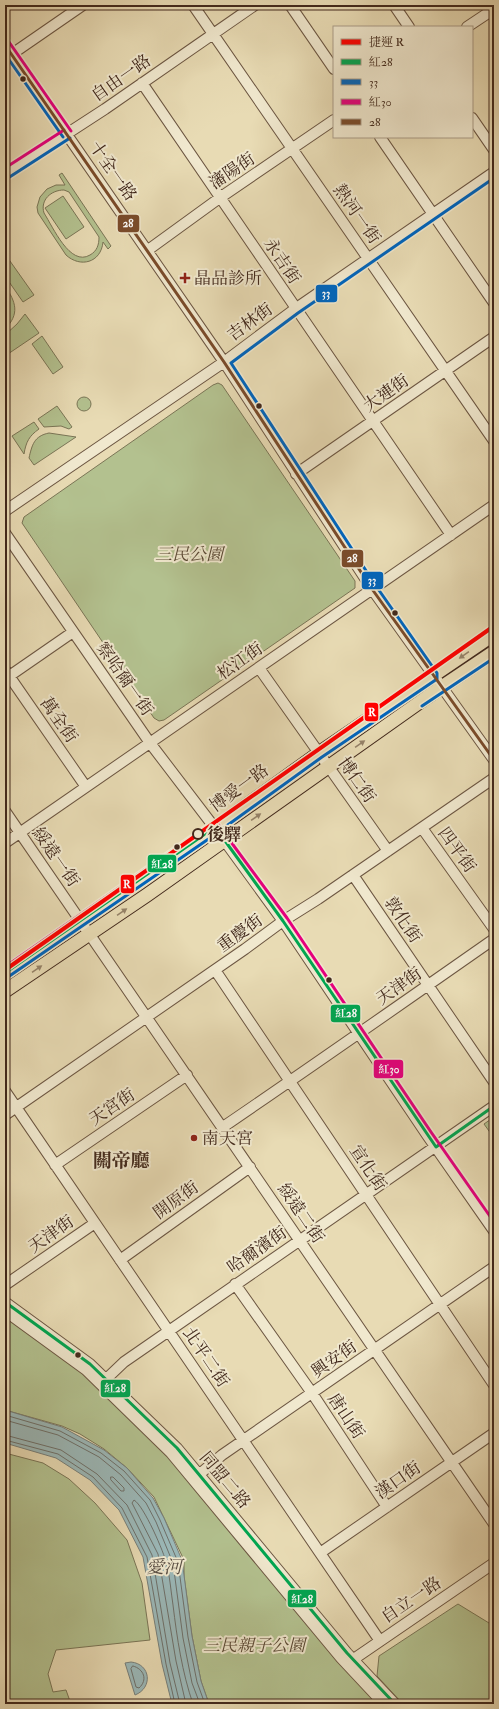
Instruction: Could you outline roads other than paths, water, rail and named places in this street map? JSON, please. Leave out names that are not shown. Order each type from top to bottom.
[{"type":"main road","name":"博愛一路","points":[[5,973],[319,753],[494,634]]},
{"type":"main road","name":"博愛一路","points":[[5,991],[90,934],[328,766],[494,652]]},
{"type":"street","points":[[12,54],[83,5]]},
{"type":"street","name":"熱河一街","points":[[193,5],[494,441]]},
{"type":"street","name":"自由一路","points":[[5,174],[67,134],[255,5]]},
{"type":"street","points":[[290,5],[333,68]]},
{"type":"street","points":[[394,5],[408,26]]},
{"type":"street","points":[[468,26],[494,9]]},
{"type":"street","name":"十全一路","points":[[5,45],[224,362],[372,590],[494,760]]},
{"type":"street","name":"永吉街","points":[[142,83],[221,197],[295,309],[451,535]]},
{"type":"street","points":[[473,119],[494,150]]},
{"type":"street","name":"瀋陽街","points":[[148,250],[221,197],[333,121]]},
{"type":"street","points":[[381,138],[494,303]]},
{"type":"street","name":"吉林街","points":[[5,511],[224,362],[295,309],[494,172]]},
{"type":"street","name":"大連街","points":[[296,474],[494,337]]},
{"type":"street","name":"松江街","points":[[5,843],[494,505]]},
{"type":"street","name":"察哈爾一街","points":[[5,533],[150,743],[215,827],[283,921],[358,1035],[494,1231]]},
{"type":"street","points":[[6,675],[73,632]]},
{"type":"street","name":"博仁街","points":[[259,668],[388,851]]},
{"type":"street","name":"萬全街","points":[[6,675],[86,787]]},
{"type":"street","name":"重慶街","points":[[5,1114],[215,970],[283,921],[494,778]]},
{"type":"street","name":"綏遠一街","points":[[5,811],[81,920]]},
{"type":"street","name":"四平街","points":[[422,828],[494,929]]},
{"type":"street","name":"敦化街","points":[[353,875],[494,1082]]},
{"type":"street","name":"綏遠二街","points":[[81,920],[494,1524]]},
{"type":"street","name":"天津街","points":[[223,1127],[358,1035],[494,939]]},
{"type":"street","name":"宣化街","points":[[215,970],[494,1384]]},
{"type":"street","name":"天宮街","points":[[55,1165],[187,1075]]},
{"type":"street","name":"北平二街","points":[[5,1091],[380,1641]]},
{"type":"street","name":"哈爾濱街","points":[[104,1382],[124,1362],[494,1106]]},
{"type":"street","name":"開原街","points":[[120,1260],[250,1167]]},
{"type":"street","name":"天津街","points":[[5,1285],[95,1223]]},
{"type":"street","name":"興安街","points":[[197,1477],[222,1455],[494,1267]]},
{"type":"street","name":"唐山街","points":[[235,1284],[312,1394],[387,1507]]},
{"type":"street","name":"同盟二路","points":[[5,1302],[90,1364],[104,1382]]},
{"type":"street","name":"同盟二路","points":[[5,1311],[104,1382],[177,1448],[197,1477],[384,1704]]},
{"type":"street","name":"漢口街","points":[[320,1553],[494,1433]]},
{"type":"street","name":"自立一路","points":[[349,1662],[494,1563]]},
{"type":"street","name":"同盟二路","points":[[349,1662],[395,1704]]},
{"type":"water","name":"愛河","points":[[5,1410],[62,1427],[104,1450],[127,1468],[153,1498],[164,1518],[182,1560],[192,1636],[201,1681],[209,1704],[172,1704],[162,1664],[143,1557],[119,1510],[90,1480],[56,1458],[5,1443]]},
{"type":"water","points":[[131,1662],[143,1667],[146,1671],[147,1677],[145,1687],[141,1692],[135,1695],[125,1663]]},
{"type":"metro line","name":"R","points":[[5,970],[494,626]]},
{"type":"place","name":"晶品診所","points":[[185,278]]},
{"type":"place","name":"後驛","points":[[198,834]]},
{"type":"place","name":"南天宮","points":[[194,1138]]},
{"type":"district","name":"關帝廳","points":[[121,1161]]},
{"type":"park label","name":"三民公園","points":[[189,554]]},
{"type":"park label","name":"三民親子公園","points":[[254,1645]]}]
